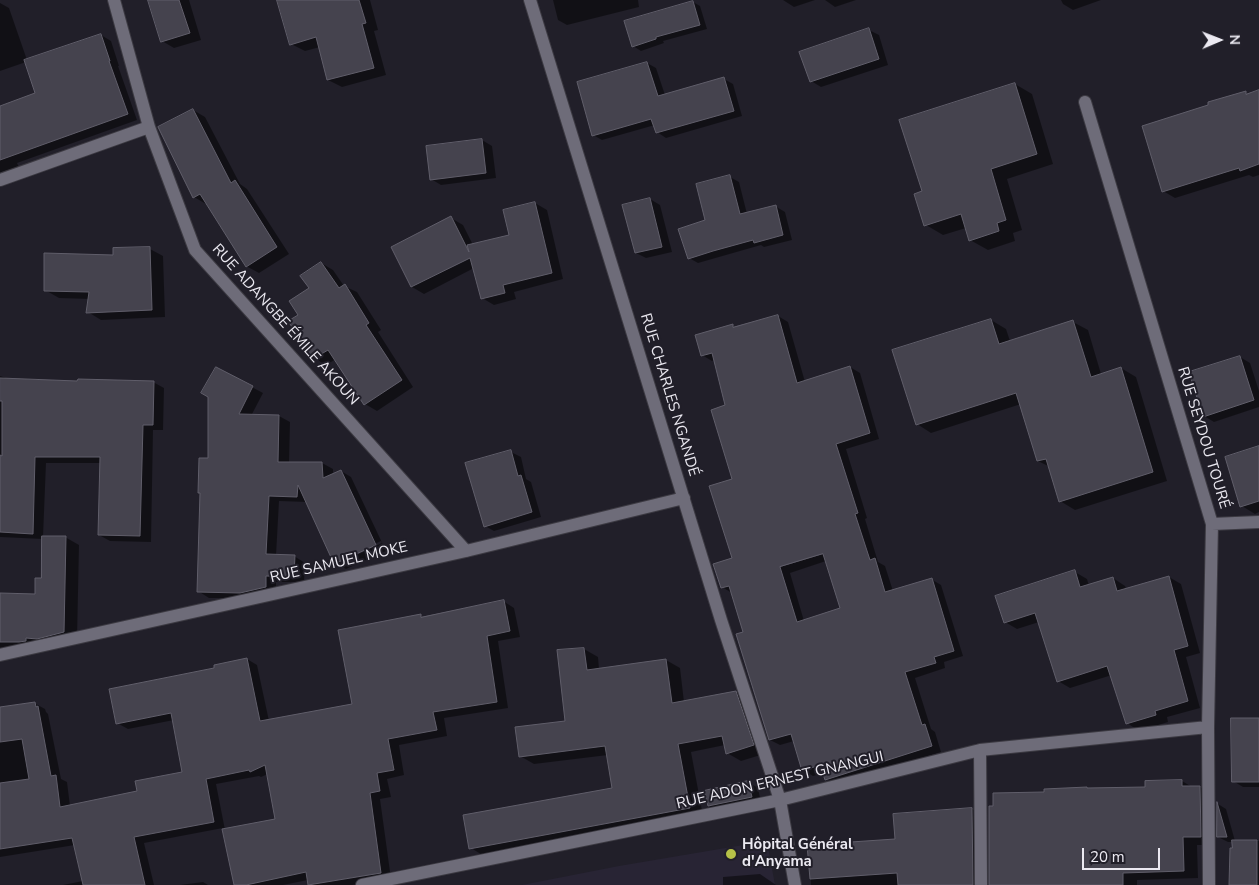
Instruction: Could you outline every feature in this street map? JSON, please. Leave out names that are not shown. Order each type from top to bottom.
[{"type":"street","name":"RUE ADANGBE ÉMILE AKOUN","points":[[114,0],[149,127],[196,250],[466,551]]},
{"type":"street","name":"RUE CHARLES NGANDÉ","points":[[530,0],[721,620],[780,800],[795,885]]},
{"type":"street","name":"RUE SEYDOU TOURÉ","points":[[1085,102],[1212,524],[1208,727],[1209,885]]},
{"type":"street","points":[[0,180],[149,127]]},
{"type":"street","name":"RUE SAMUEL MOKE","points":[[0,655],[466,551],[684,498]]},
{"type":"street","points":[[1212,524],[1259,522]]},
{"type":"street","name":"RUE ADON ERNEST GNANGUI","points":[[362,885],[780,800],[980,750],[1208,727]]},
{"type":"street","points":[[980,750],[981,885]]},
{"type":"shaded area","name":"Hôpital Général d'Anyama","points":[[767,841],[775,885],[522,885],[619,866]]},
{"type":"building","points":[[148,0],[179,0],[190,33],[161,42]]},
{"type":"building","points":[[277,0],[359,0],[366,23],[362,24],[374,68],[327,80],[316,37],[290,45]]},
{"type":"building","points":[[693,1],[700,25],[656,37],[656,39],[632,47],[624,21]]},
{"type":"building","points":[[869,28],[879,59],[810,82],[799,52]]},
{"type":"building","points":[[101,34],[128,114],[0,160],[0,106],[35,93],[24,60]]},
{"type":"building","points":[[647,62],[658,96],[724,77],[734,111],[656,133],[651,119],[592,136],[577,82]]},
{"type":"building","points":[[1015,83],[1037,154],[991,169],[1006,220],[997,223],[999,231],[969,241],[961,214],[924,226],[914,194],[922,191],[899,120]]},
{"type":"building","points":[[1259,90],[1259,164],[1240,171],[1239,168],[1162,192],[1142,126],[1208,105],[1208,102],[1246,91],[1246,94]]},
{"type":"building","points":[[193,109],[231,183],[235,180],[277,247],[246,267],[200,194],[193,198],[158,127]]},
{"type":"building","points":[[482,139],[486,173],[430,180],[426,146]]},
{"type":"building","points":[[730,175],[740,214],[776,205],[783,235],[754,243],[753,240],[688,259],[678,229],[705,220],[696,184]]},
{"type":"building","points":[[650,198],[662,247],[635,253],[622,205]]},
{"type":"building","points":[[535,202],[552,273],[503,285],[505,293],[481,299],[470,258],[411,287],[391,247],[451,216],[469,252],[467,245],[509,235],[503,210]]},
{"type":"building","points":[[150,247],[152,310],[86,313],[89,292],[44,291],[44,253],[113,255],[113,248]]},
{"type":"building","points":[[321,262],[339,288],[345,284],[369,323],[366,325],[402,380],[364,405],[328,350],[313,359],[288,321],[298,315],[289,301],[309,288],[300,276]]},
{"type":"building","points":[[778,315],[797,383],[850,366],[870,433],[836,444],[858,513],[855,514],[870,560],[875,558],[885,592],[932,578],[954,651],[934,657],[936,663],[905,672],[922,725],[925,724],[932,746],[825,780],[820,765],[802,771],[791,734],[769,740],[736,634],[743,632],[729,586],[721,588],[713,564],[732,558],[709,486],[732,479],[711,410],[725,405],[712,353],[701,356],[695,335],[733,324],[733,327]],"holes":[[[823,554],[840,608],[797,622],[780,567]]]},
{"type":"building","points":[[991,319],[999,344],[1073,320],[1091,377],[1121,367],[1153,472],[1059,502],[1046,459],[1037,461],[1016,393],[916,425],[892,350]]},
{"type":"building","points":[[1240,356],[1254,400],[1203,417],[1189,372]]},
{"type":"building","points":[[216,367],[253,386],[239,414],[279,415],[278,462],[322,462],[323,478],[341,470],[376,545],[334,564],[298,485],[297,497],[269,496],[266,554],[295,555],[294,577],[266,576],[266,587],[240,593],[197,592],[200,493],[198,493],[199,458],[208,458],[208,397],[201,393]]},
{"type":"building","points":[[0,378],[154,381],[153,425],[143,425],[140,536],[98,535],[100,457],[35,457],[33,534],[0,532],[2,401],[0,401]]},
{"type":"building","points":[[1259,446],[1259,501],[1240,507],[1225,457]]},
{"type":"building","points":[[511,450],[518,476],[521,475],[532,512],[484,527],[465,463]]},
{"type":"building","points":[[42,536],[66,536],[64,632],[37,639],[26,638],[26,641],[0,642],[0,593],[35,594],[35,578],[41,578]]},
{"type":"building","points":[[1075,570],[1080,587],[1113,577],[1117,591],[1169,576],[1188,646],[1174,650],[1188,701],[1155,711],[1156,715],[1126,724],[1107,666],[1057,682],[1035,613],[1004,623],[995,596]]},
{"type":"building","points":[[504,600],[510,631],[487,636],[497,702],[433,712],[437,730],[388,739],[394,770],[377,773],[380,791],[370,793],[381,873],[308,885],[306,872],[246,885],[234,885],[222,829],[275,819],[265,765],[250,772],[249,770],[206,779],[214,822],[134,837],[145,885],[83,885],[72,838],[0,849],[0,783],[29,779],[22,739],[0,742],[0,707],[35,702],[36,707],[38,706],[51,776],[56,775],[60,807],[137,791],[135,781],[182,772],[171,713],[116,724],[109,689],[214,668],[214,665],[247,658],[260,721],[352,704],[338,630],[421,614],[421,617]]},
{"type":"building","points":[[584,648],[587,670],[666,659],[672,703],[736,691],[754,745],[726,754],[722,736],[678,744],[690,808],[469,849],[463,815],[612,788],[605,746],[519,757],[515,727],[565,721],[557,650]]},
{"type":"building","points":[[1231,718],[1259,718],[1259,782],[1232,782]]},
{"type":"building","points":[[1182,780],[1182,786],[1200,786],[1201,837],[1183,837],[1184,871],[1123,873],[1123,885],[989,885],[989,806],[993,806],[993,793],[1044,792],[1044,789],[1087,787],[1145,787],[1145,781]]},
{"type":"building","points":[[748,781],[752,797],[708,806],[704,791]]},
{"type":"building","points":[[1217,802],[1227,837],[1217,837]]},
{"type":"building","points":[[972,808],[973,885],[898,885],[897,873],[810,879],[807,845],[895,839],[893,814]]},
{"type":"building","points":[[1232,840],[1257,840],[1257,885],[1229,885]]},
{"type":"place","name":"Hôpital Général d'Anyama","points":[[731,854]]}]
